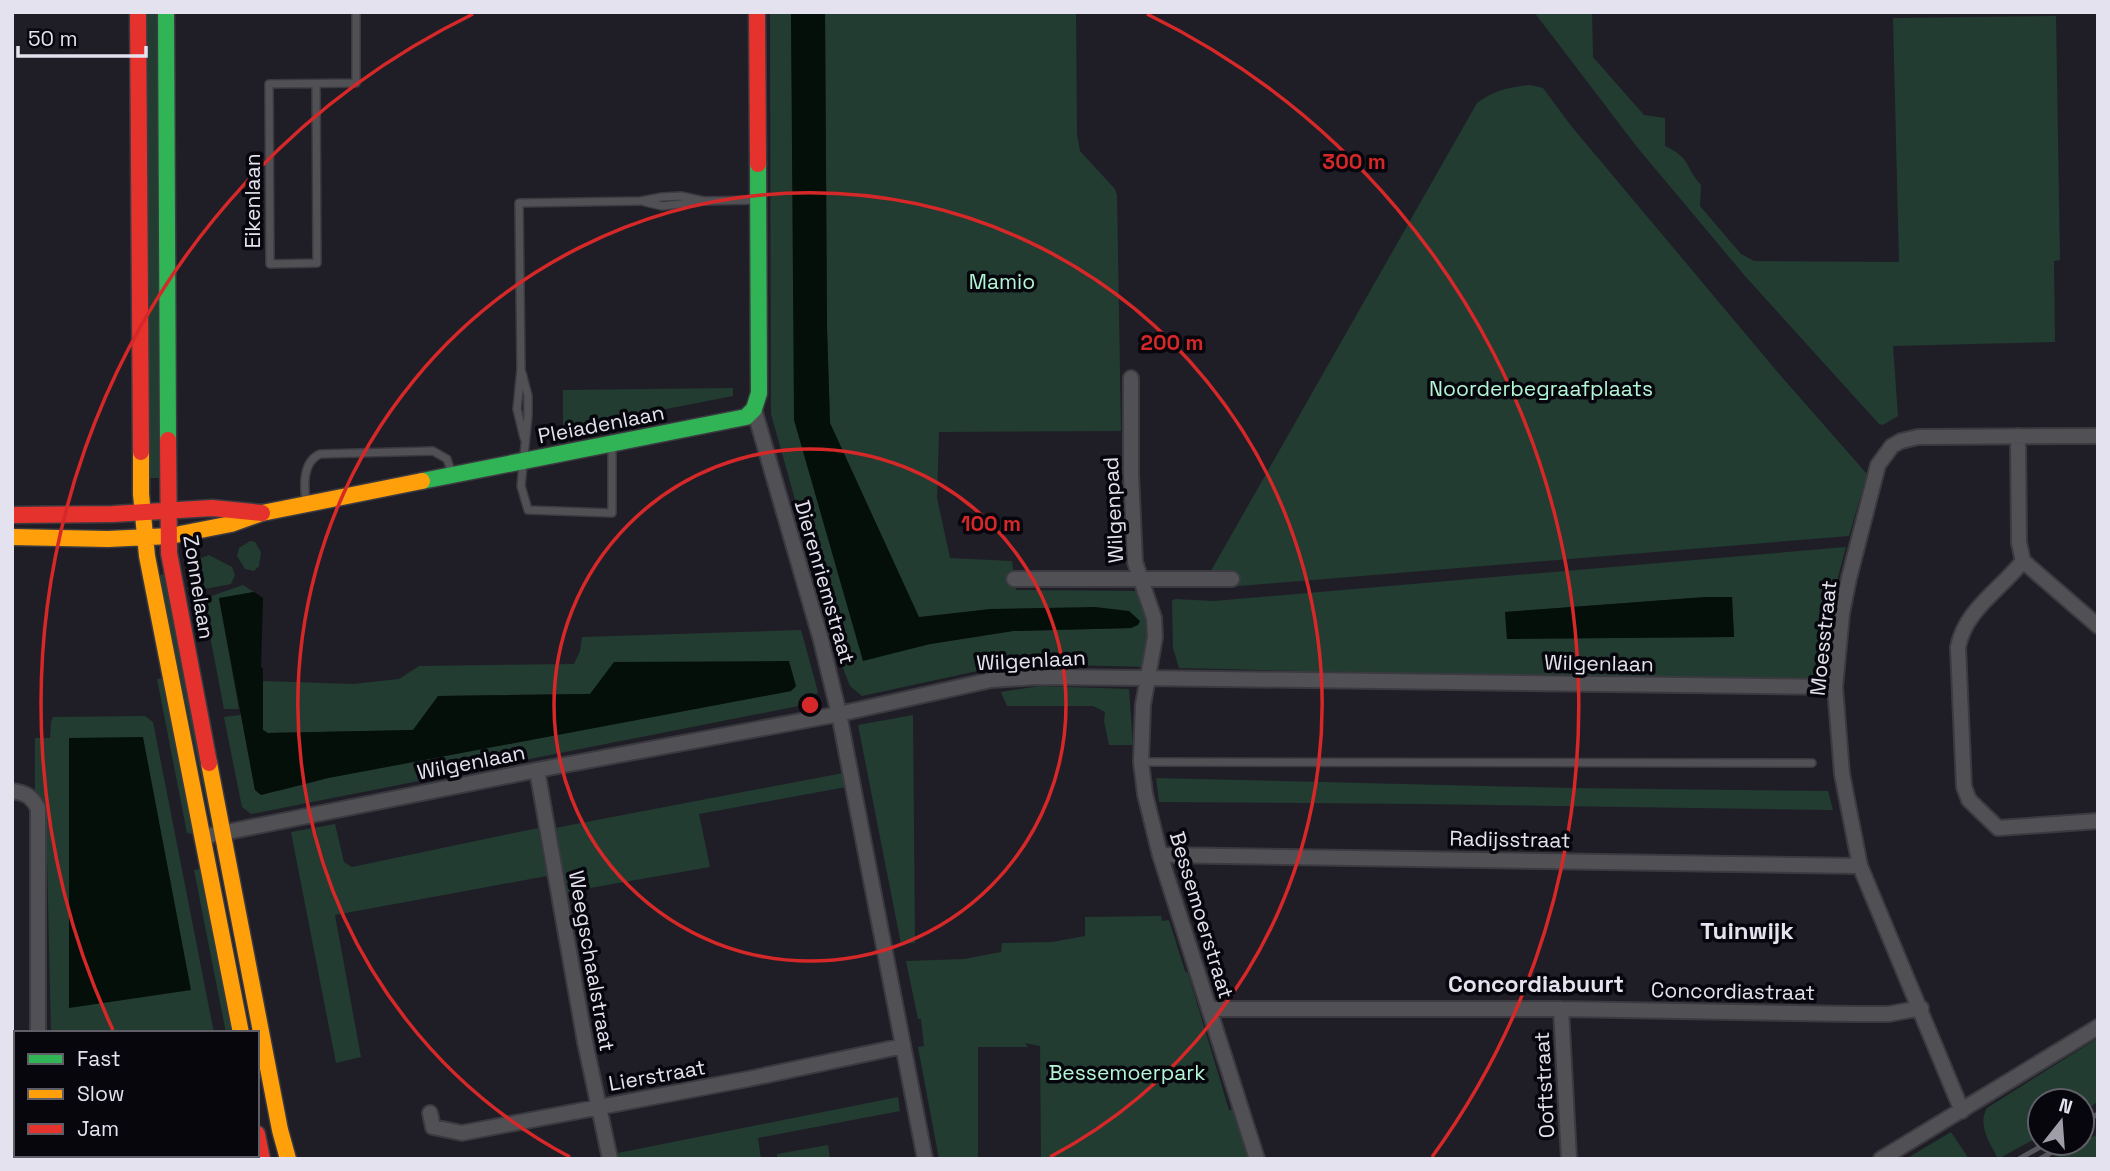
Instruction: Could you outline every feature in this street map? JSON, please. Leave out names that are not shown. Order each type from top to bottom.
[{"type":"street","name":"Zonnelaan","points":[[138,12],[143,511],[146,539],[241,1031]]},
{"type":"street","name":"Zonnelaan","points":[[166,12],[169,553],[280,1130],[288,1159]]},
{"type":"street","name":"Dierenriemstraat","points":[[757,12],[760,393],[754,409],[821,640],[838,713],[925,1159]]},
{"type":"street","name":"Wilgenpad","points":[[1132,378],[1132,534],[1135,562],[1154,618],[1153,651],[1146,678]]},
{"type":"street","name":"Pleiadenlaan","points":[[12,537],[128,540],[186,536],[306,503],[746,417],[754,409]]},
{"type":"street","points":[[2018,436],[2019,543],[2023,561],[2098,626]]},
{"type":"street","name":"Moesstraat","points":[[1962,1111],[1860,866],[1842,774],[1835,687],[1842,613],[1849,578],[1874,476],[1881,458],[1897,443],[1918,437],[2098,436]]},
{"type":"street","name":"Pleiadenlaan","points":[[12,515],[233,507],[262,513]]},
{"type":"street","points":[[2023,561],[1967,621],[1961,633],[1958,647],[1964,787],[1969,800],[1998,828],[2098,821]]},
{"type":"street","points":[[1014,579],[1232,579]]},
{"type":"street","name":"Wilgenlaan","points":[[202,836],[838,713],[991,680],[1037,677],[1835,687]]},
{"type":"street","name":"Bessemoerstraat","points":[[1146,678],[1141,762],[1145,794],[1160,855],[1257,1159]]},
{"type":"street","name":"Weegschaalstraat","points":[[537,770],[598,1107],[610,1159]]},
{"type":"street","points":[[18,792],[32,797],[38,808],[37,1031]]},
{"type":"street","name":"Radijsstraat","points":[[1160,855],[1860,866]]},
{"type":"street","name":"Concordiastraat","points":[[1209,1009],[1561,1009],[1878,1014],[1921,1008]]},
{"type":"street","name":"Ooftstraat","points":[[1561,1009],[1569,1159]]},
{"type":"street","points":[[1881,1159],[2098,1027]]},
{"type":"street","name":"Lierstraat","points":[[430,1113],[433,1127],[463,1133],[748,1079],[903,1046]]},
{"type":"lane","name":"Eikenlaan","points":[[316,84],[317,263],[270,264],[269,84],[356,83],[356,12]]},
{"type":"lane","points":[[612,443],[612,513],[528,510],[521,486],[524,438],[518,415],[521,369],[519,203],[640,201],[681,196],[704,201],[757,200]]},
{"type":"lane","points":[[306,503],[304,489],[307,466],[314,456],[320,454],[433,450],[447,459],[452,475]]},
{"type":"lane","points":[[1141,762],[1812,763]]},
{"type":"green space","points":[[147,12],[157,12],[159,478],[149,478]]},
{"type":"green space","name":"Mamio","points":[[770,12],[791,12],[794,287],[863,660],[930,644],[1013,631],[1131,628],[991,609],[919,618],[830,423],[825,12],[1076,12],[1077,134],[1080,151],[1115,189],[1117,195],[1121,431],[939,432],[937,498],[950,558],[1012,561],[1016,590],[1143,591],[1153,594],[1155,643],[1149,667],[1026,664],[991,668],[862,696],[850,686],[841,663],[771,414]]},
{"type":"green space","points":[[1534,12],[1592,12],[1593,57],[1644,115],[1665,118],[1665,146],[1684,159],[1701,185],[1700,206],[1741,254],[1754,261],[1899,262],[1893,18],[2056,16],[2060,260],[2054,261],[2055,342],[1893,346],[1898,416],[1883,425],[1879,424],[1745,276],[1637,147]]},
{"type":"green space","name":"Noorderbegraafplaats","points":[[1530,85],[1543,88],[1572,127],[1780,375],[1867,474],[1849,536],[1227,587],[1204,583],[1477,103],[1502,90]]},
{"type":"green space","points":[[733,388],[733,396],[563,429],[563,390]]},
{"type":"green space","points":[[250,541],[255,542],[261,552],[259,566],[254,571],[245,569],[237,556],[239,548]]},
{"type":"green space","points":[[1846,547],[1838,577],[1820,683],[1179,668],[1173,648],[1172,601],[1214,601]],"holes":[[[1732,597],[1734,637],[1507,639],[1506,612]]]},
{"type":"green space","points":[[209,555],[232,567],[235,575],[231,584],[205,589],[199,565],[201,558]]},
{"type":"green space","points":[[165,574],[211,818],[210,819],[159,575]]},
{"type":"green space","points":[[243,585],[254,592],[219,599],[239,709],[224,709],[203,599]]},
{"type":"green space","points":[[801,630],[818,692],[809,704],[251,814],[242,807],[224,717],[241,715],[255,790],[278,791],[328,778],[791,691],[439,696],[413,730],[267,733],[263,730],[263,681],[353,684],[399,679],[419,666],[574,664],[582,637]]},
{"type":"green space","points":[[164,678],[194,834],[187,833],[157,679]]},
{"type":"green space","points":[[1039,686],[1129,689],[1133,745],[1109,745],[1105,712],[1093,706],[1007,706],[1001,692]]},
{"type":"green space","points":[[913,715],[915,943],[901,944],[858,725]]},
{"type":"green space","points":[[145,716],[153,722],[214,1031],[51,1031],[46,813],[42,799],[35,792],[35,738],[50,738],[53,717]]},
{"type":"green space","points":[[843,773],[846,787],[699,814],[710,867],[567,892],[555,828]]},
{"type":"green space","points":[[1156,778],[1828,791],[1833,810],[1159,802]]},
{"type":"green space","points":[[335,824],[344,862],[352,867],[538,828],[547,876],[335,915],[361,1057],[336,1063],[291,832]]},
{"type":"green space","points":[[201,869],[233,1031],[226,1031],[194,870]]},
{"type":"green space","name":"Bessemoerpark","points":[[1161,916],[1162,921],[1169,920],[1185,971],[1188,973],[1229,1110],[1235,1110],[1251,1159],[1041,1159],[1040,1046],[1025,1043],[1028,1047],[978,1047],[978,1159],[939,1159],[918,1047],[924,1046],[921,1019],[918,1019],[906,961],[964,959],[1001,952],[1002,943],[1052,942],[1085,936],[1085,917]]},
{"type":"green space","points":[[2098,1038],[2098,1102],[2096,1103],[2096,1087],[2026,1087],[2026,1144],[1998,1159],[1984,1127],[1987,1108]]},
{"type":"green space","points":[[898,1097],[900,1111],[758,1138],[761,1159],[619,1159],[618,1153]]},
{"type":"green space","points":[[1951,1132],[1969,1159],[1906,1159]]},
{"type":"green space","points":[[2098,1134],[2098,1159],[2053,1159],[2096,1157]]},
{"type":"green space","points":[[828,1145],[830,1159],[777,1159],[777,1154]]},
{"type":"green space","points":[[52,1157],[238,1157],[238,1159]]},
{"type":"shaded area","points":[[791,12],[825,12],[830,423],[919,617],[991,609],[1095,607],[1129,611],[1140,621],[1138,625],[1131,628],[1013,631],[930,644],[863,661],[794,420]]},
{"type":"shaded area","points":[[254,592],[263,598],[263,730],[268,733],[413,730],[438,696],[590,694],[614,662],[789,661],[796,686],[791,691],[328,778],[261,795],[255,790],[219,598]]},
{"type":"shaded area","points":[[1732,597],[1734,637],[1507,639],[1505,612]]},
{"type":"shaded area","points":[[143,737],[191,990],[69,1008],[69,738]]},
{"type":"railway","points":[[2019,1159],[2026,1155]]},
{"type":"railway","points":[[2040,1159],[2044,1157]]},
{"type":"traffic: fast","points":[[166,12],[168,440]]},
{"type":"traffic: fast","points":[[422,481],[746,417],[754,409],[759,393],[758,164]]},
{"type":"traffic: slow","points":[[141,452],[141,494],[147,556],[241,1031]]},
{"type":"traffic: slow","points":[[12,537],[108,539],[170,536],[231,524],[262,513],[422,481]]},
{"type":"traffic: slow","points":[[209,763],[280,1130],[288,1159]]},
{"type":"traffic: jam","points":[[138,12],[141,452]]},
{"type":"traffic: jam","points":[[757,12],[758,164]]},
{"type":"traffic: jam","points":[[168,440],[169,553],[209,763]]},
{"type":"traffic: jam","points":[[12,515],[113,514],[212,508],[262,513]]},
{"type":"traffic: jam","points":[[259,1144],[262,1159]]},
{"type":"district","name":"Tuinwijk","points":[[1747,930]]},
{"type":"district","name":"Concordiabuurt","points":[[1536,984]]}]
